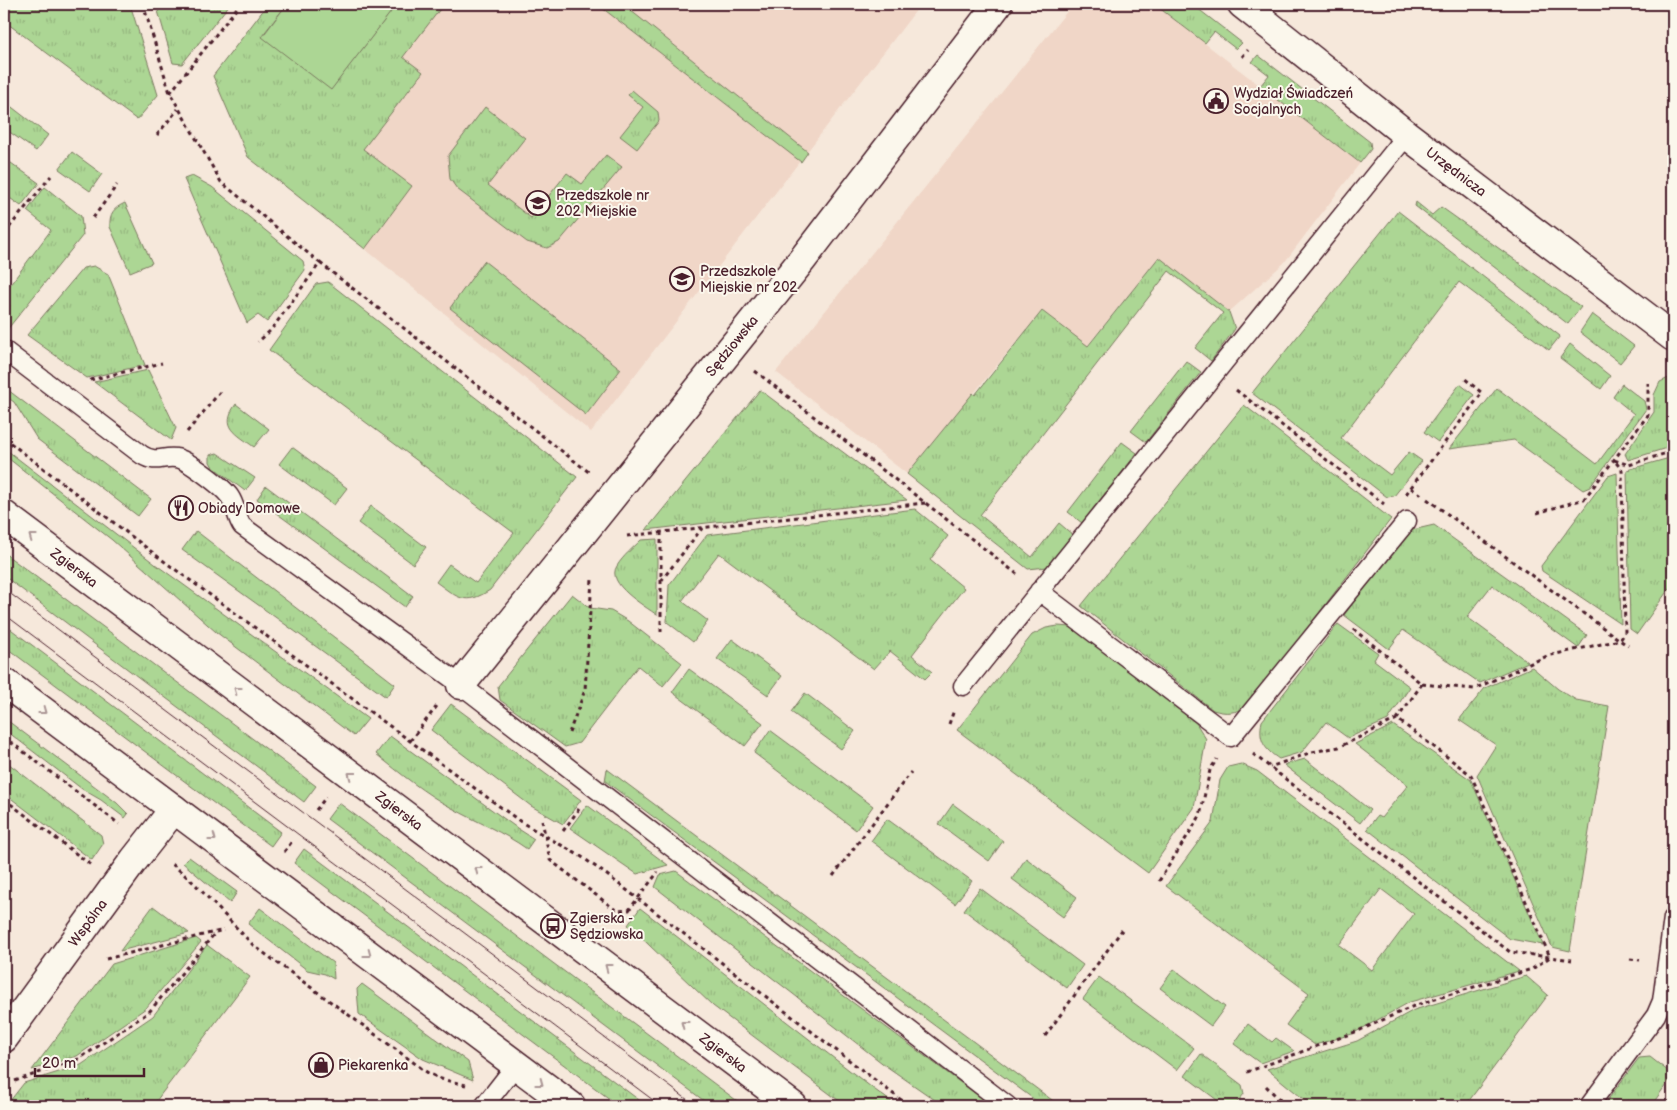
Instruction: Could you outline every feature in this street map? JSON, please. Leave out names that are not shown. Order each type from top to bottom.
[{"type":"street","name":"Sędziowska","points":[[461,685],[802,260],[998,4]]},
{"type":"street","name":"Urzędnicza","points":[[1242,4],[1407,135],[1673,337]]},
{"type":"street","name":"Zgierska","points":[[4,516],[793,1106]]},
{"type":"street","points":[[4,682],[571,1106]]},
{"type":"street","name":"Wspólna","points":[[4,1038],[174,809]]},
{"type":"lane","points":[[963,686],[1213,372],[1407,135]]},
{"type":"lane","points":[[4,350],[142,455],[152,461],[176,458],[184,460],[226,492],[231,498],[236,516],[242,526],[461,685],[695,863],[1008,1106]]},
{"type":"lane","points":[[1039,591],[1231,737],[1332,613],[1400,516]]},
{"type":"lane","points":[[1589,1106],[1656,1015],[1662,1002],[1673,918]]},
{"type":"lane","points":[[486,1104],[516,1065]]},
{"type":"path","points":[[143,4],[170,93],[178,110],[221,182],[320,263],[614,492]]},
{"type":"path","points":[[170,93],[240,4]]},
{"type":"path","points":[[157,135],[178,110]]},
{"type":"path","points":[[4,234],[51,176]]},
{"type":"path","points":[[93,218],[117,185]]},
{"type":"path","points":[[258,342],[271,330],[320,263]]},
{"type":"path","points":[[729,351],[1039,591]]},
{"type":"path","points":[[54,388],[162,363]]},
{"type":"path","points":[[1213,372],[1400,516],[1411,488],[1482,393],[1464,378]]},
{"type":"path","points":[[1537,513],[1584,499],[1648,415],[1648,383]]},
{"type":"path","points":[[166,459],[220,392]]},
{"type":"path","points":[[4,438],[161,559],[410,742],[521,822],[582,857],[638,898],[909,1106]]},
{"type":"path","points":[[1614,460],[1629,465],[1673,451]]},
{"type":"path","points":[[1332,613],[1422,684],[1474,689],[1547,656],[1620,640],[1625,633],[1622,470],[1614,460]]},
{"type":"path","points":[[1411,488],[1628,646]]},
{"type":"path","points":[[627,536],[926,503]]},
{"type":"path","points":[[661,582],[703,528]]},
{"type":"path","points":[[661,532],[661,632]]},
{"type":"path","points":[[558,760],[585,690],[592,580]]},
{"type":"path","points":[[1270,766],[1312,752],[1339,747],[1397,719],[1422,684]]},
{"type":"path","points":[[410,742],[441,700],[461,685]]},
{"type":"path","points":[[1397,719],[1471,775],[1550,957]]},
{"type":"path","points":[[4,737],[194,883],[253,945],[428,1073],[441,1079],[463,1084],[486,1104]]},
{"type":"path","points":[[1159,881],[1200,816],[1210,770],[1231,737],[1510,952],[1572,960]]},
{"type":"path","points":[[833,876],[911,772]]},
{"type":"path","points":[[316,810],[328,794]]},
{"type":"path","points":[[4,799],[96,868]]},
{"type":"path","points":[[542,820],[550,860],[617,910],[629,910],[659,871],[695,863]]},
{"type":"path","points":[[282,855],[293,840]]},
{"type":"path","points":[[106,959],[224,930]]},
{"type":"path","points":[[1045,1036],[1122,930]]},
{"type":"path","points":[[14,1081],[79,1060],[149,1012],[216,932]]},
{"type":"path","points":[[1247,1072],[1358,1031],[1416,1005],[1532,969],[1550,957]]},
{"type":"path","points":[[1266,1086],[1286,1106]]},
{"type":"shaded area","name":"Przedszkole nr 202 Miejskie","points":[[268,4],[921,4],[591,432],[248,157],[213,76]]},
{"type":"shaded area","points":[[1073,4],[1154,4],[1360,163],[1284,263],[1229,312],[1159,258],[1087,346],[1042,311],[907,474],[776,372]]},
{"type":"green space","points":[[4,4],[130,4],[158,95],[137,120],[4,21]]},
{"type":"green space","points":[[156,4],[230,4],[182,64],[173,63]]},
{"type":"green space","points":[[268,4],[287,4],[262,36],[331,89],[397,4],[444,4],[403,57],[423,72],[363,149],[412,186],[365,249],[248,157],[213,76]]},
{"type":"green space","points":[[287,4],[397,4],[331,90],[262,37]]},
{"type":"green space","points":[[597,4],[622,4],[630,10],[808,152],[801,162]]},
{"type":"green space","points":[[1154,4],[1192,4],[1242,43],[1236,49],[1214,32],[1205,43]]},
{"type":"green space","points":[[1258,55],[1370,142],[1371,149],[1360,163],[1260,86],[1269,75],[1252,62]]},
{"type":"green space","points":[[632,90],[658,112],[659,121],[637,149],[620,136],[643,107],[628,95]]},
{"type":"green space","points":[[4,101],[48,135],[36,151],[4,128]]},
{"type":"green space","points":[[485,107],[525,138],[488,185],[531,218],[567,173],[582,184],[606,155],[622,167],[559,242],[547,248],[527,242],[457,189],[450,179],[448,156]]},
{"type":"green space","points":[[72,152],[102,174],[90,191],[59,169]]},
{"type":"green space","points":[[4,158],[39,183],[21,206],[4,194]]},
{"type":"green space","points":[[192,176],[212,187],[303,261],[305,270],[267,322],[258,315],[247,323],[184,179]]},
{"type":"green space","points":[[45,187],[81,216],[83,235],[6,331],[4,329],[4,293],[51,230],[27,211]]},
{"type":"green space","points":[[1416,202],[1432,215],[1441,207],[1581,307],[1568,324],[1415,206]]},
{"type":"green space","points":[[125,203],[152,263],[130,272],[110,227],[110,218],[113,212]]},
{"type":"green space","points":[[1398,211],[1560,336],[1549,350],[1459,282],[1341,438],[1390,475],[1409,452],[1422,461],[1394,496],[1387,497],[1252,393]]},
{"type":"green space","points":[[1159,257],[1229,312],[1235,329],[1211,361],[1195,348],[1223,313],[1169,271],[980,515],[1032,557],[1059,523],[1073,535],[1047,567],[1028,569],[907,474],[973,393],[975,395],[1042,311],[1088,346]]},
{"type":"green space","points":[[484,261],[621,369],[586,415],[450,308]]},
{"type":"green space","points":[[94,266],[108,274],[145,365],[87,378],[27,335],[83,268]]},
{"type":"green space","points":[[328,282],[577,477],[490,590],[481,595],[468,599],[462,598],[436,582],[449,564],[476,583],[514,533],[269,350],[316,284]]},
{"type":"green space","points":[[1592,314],[1634,346],[1620,363],[1580,332]]},
{"type":"green space","points":[[1570,344],[1610,376],[1601,389],[1560,358]]},
{"type":"green space","points":[[1186,361],[1201,372],[1146,442],[1131,431]]},
{"type":"green space","points":[[148,370],[176,428],[171,440],[94,382]]},
{"type":"green space","points":[[1673,376],[1673,446],[1628,460],[1625,454],[1654,412],[1654,395],[1660,382]]},
{"type":"green space","points":[[1460,384],[1474,395],[1438,442],[1424,432]]},
{"type":"green space","points":[[1622,384],[1644,401],[1646,409],[1590,487],[1583,490],[1514,440],[1449,449],[1497,388],[1597,464],[1634,414],[1613,397]]},
{"type":"green space","points":[[4,387],[151,499],[138,516],[37,439],[14,402],[4,395]]},
{"type":"green space","points":[[760,390],[907,500],[646,530]]},
{"type":"green space","points":[[236,404],[269,429],[254,447],[232,429],[229,419]]},
{"type":"green space","points":[[1244,405],[1391,519],[1247,707],[1234,712],[1222,712],[1213,710],[1081,606]]},
{"type":"green space","points":[[1122,442],[1137,453],[1082,523],[1068,512]]},
{"type":"green space","points":[[292,447],[347,488],[334,505],[279,464]]},
{"type":"green space","points":[[4,448],[155,564],[368,719],[354,736],[216,632],[112,540],[4,455]]},
{"type":"green space","points":[[217,453],[255,478],[245,491],[213,467],[210,462],[210,455]]},
{"type":"green space","points":[[1673,457],[1673,583],[1637,634],[1630,629],[1627,470]]},
{"type":"green space","points":[[1617,473],[1621,624],[1542,571],[1541,566],[1608,476]]},
{"type":"green space","points":[[266,486],[413,596],[405,607],[257,499]]},
{"type":"green space","points":[[371,506],[426,547],[413,564],[358,523]]},
{"type":"green space","points":[[915,509],[948,536],[930,560],[964,588],[912,655],[932,672],[925,679],[890,651],[874,669],[719,553],[682,601],[708,621],[693,642],[667,622],[669,585],[707,535]]},
{"type":"green space","points":[[1434,525],[1587,635],[1578,648],[1492,585],[1467,617],[1528,662],[1480,683],[1403,630],[1389,649],[1344,615],[1408,531]]},
{"type":"green space","points":[[196,531],[395,684],[386,697],[182,550]]},
{"type":"green space","points":[[657,539],[657,615],[621,587],[616,580],[615,573],[622,559],[641,540]]},
{"type":"green space","points":[[4,553],[316,786],[304,802],[4,576]]},
{"type":"green space","points":[[572,594],[590,608],[611,611],[628,621],[682,663],[663,686],[638,666],[579,743],[565,747],[500,700],[498,686]]},
{"type":"green space","points":[[4,624],[281,832],[271,846],[4,646]]},
{"type":"green space","points":[[1338,624],[1378,653],[1374,660],[1410,687],[1388,720],[1348,738],[1326,722],[1302,752],[1279,759],[1269,752],[1263,743],[1261,734],[1262,721]]},
{"type":"green space","points":[[1058,626],[1071,627],[1196,723],[1206,739],[1194,808],[1148,873],[957,730],[1032,635],[1046,628]]},
{"type":"green space","points":[[732,639],[782,676],[768,695],[717,659]]},
{"type":"green space","points":[[1532,667],[1558,689],[1576,700],[1609,706],[1570,951],[1552,947],[1477,775],[1496,745],[1459,720],[1485,688]]},
{"type":"green space","points":[[689,669],[763,723],[745,746],[672,692]]},
{"type":"green space","points":[[805,693],[855,731],[841,749],[791,712]]},
{"type":"green space","points":[[451,704],[581,800],[563,824],[531,806],[431,730]]},
{"type":"green space","points":[[4,718],[117,803],[128,814],[125,818],[101,800],[82,789],[4,729]]},
{"type":"green space","points":[[1393,725],[1471,780],[1543,945],[1510,939],[1367,829],[1377,816],[1381,818],[1408,785],[1355,744]]},
{"type":"green space","points":[[770,730],[873,806],[856,830],[754,753]]},
{"type":"green space","points":[[390,736],[534,839],[527,849],[509,837],[432,796],[376,754]]},
{"type":"green space","points":[[1305,759],[1370,810],[1360,823],[1284,765]]},
{"type":"green space","points":[[4,760],[101,835],[103,844],[92,860],[4,793]]},
{"type":"green space","points":[[1241,764],[1257,771],[1519,971],[1410,1002],[1352,1034],[1315,1045],[1286,1025],[1309,993],[1166,886],[1213,822],[1220,780],[1228,767]],"holes":[[[1381,889],[1414,914],[1372,970],[1339,945]]]},
{"type":"green space","points":[[607,769],[1060,1106],[1043,1106],[605,781]]},
{"type":"green space","points":[[339,803],[744,1106],[711,1106],[327,819]]},
{"type":"green space","points":[[953,804],[1003,841],[989,861],[939,824]]},
{"type":"green space","points":[[587,805],[668,865],[637,874],[570,828]]},
{"type":"green space","points":[[887,819],[972,881],[955,904],[871,841]]},
{"type":"green space","points":[[304,849],[647,1106],[619,1106],[294,863]]},
{"type":"green space","points":[[189,857],[237,892],[230,903],[183,863]]},
{"type":"green space","points":[[1026,858],[1077,897],[1063,917],[1012,879]]},
{"type":"green space","points":[[676,871],[992,1106],[945,1106],[886,1066],[655,887],[660,875]]},
{"type":"green space","points":[[980,888],[1083,965],[1067,988],[964,910]]},
{"type":"green space","points":[[153,906],[189,933],[120,951]]},
{"type":"green space","points":[[260,908],[333,963],[334,979],[325,974],[307,970],[248,924]]},
{"type":"green space","points":[[640,908],[897,1106],[846,1106],[713,1006],[628,925]]},
{"type":"green space","points":[[196,938],[201,942],[146,1008],[77,1056],[32,1070],[112,964]]},
{"type":"green space","points":[[207,945],[250,977],[162,1093],[154,1104],[156,1106],[6,1106],[24,1083],[81,1065],[153,1016]]},
{"type":"green space","points":[[1174,969],[1225,1007],[1211,1026],[1160,988]]},
{"type":"green space","points":[[1526,976],[1548,995],[1465,1106],[1312,1106],[1267,1069],[1357,1041],[1414,1010]]},
{"type":"green space","points":[[1099,977],[1194,1048],[1177,1070],[1083,999]]},
{"type":"green space","points":[[362,984],[468,1062],[473,1080],[423,1059],[359,1014],[357,989]]},
{"type":"green space","points":[[1248,1024],[1272,1042],[1276,1038],[1294,1051],[1260,1063],[1234,1044]]},
{"type":"green space","points":[[1201,1054],[1242,1085],[1244,1094],[1234,1106],[1225,1106],[1185,1076]]},
{"type":"green space","points":[[1650,1057],[1673,1075],[1651,1106],[1603,1106],[1639,1058]]},
{"type":"tram line","points":[[4,589],[696,1106]]},
{"type":"tram line","points":[[4,614],[661,1106]]},
{"type":"place","name":"Wydział Świadczeń Socjalnych","points":[[1216,101]]},
{"type":"place","name":"Przedszkole nr 202 Miejskie","points":[[538,203]]},
{"type":"place","name":"Przedszkole Miejskie nr 202","points":[[682,279]]},
{"type":"place","name":"Obiady Domowe","points":[[181,508]]},
{"type":"place","name":"Zgierska - Sędziowska","points":[[553,926]]},
{"type":"place","name":"Piekarenka","points":[[321,1065]]}]
